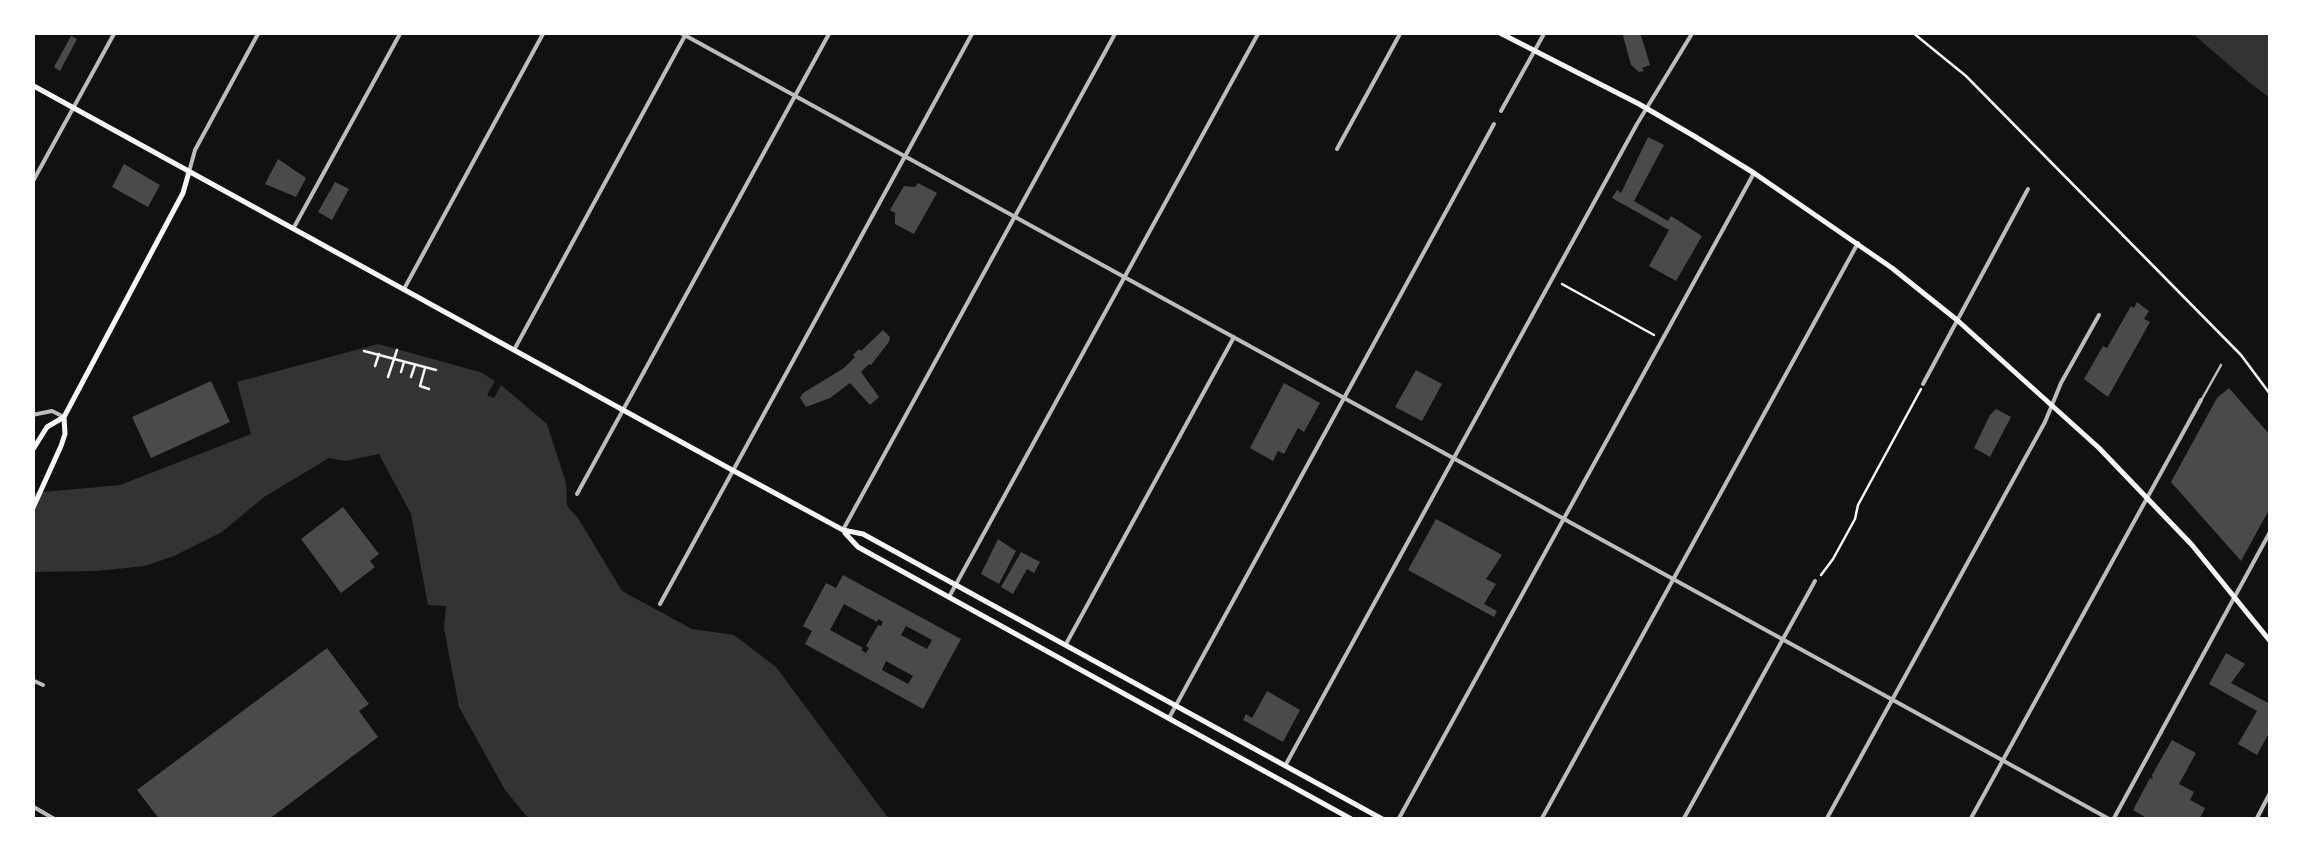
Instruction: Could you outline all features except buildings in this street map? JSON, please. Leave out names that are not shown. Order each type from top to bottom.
[{"type":"main road","points":[[1498,32],[1648,109],[1754,173],[1858,243],[1957,320],[2053,404],[2147,497],[2270,641]]},
{"type":"main road","points":[[32,85],[734,471],[843,530],[862,534],[1384,820]]},
{"type":"main road","points":[[32,510],[64,434],[64,417],[183,193],[189,172]]},
{"type":"main road","points":[[32,450],[46,428],[64,417]]},
{"type":"main road","points":[[843,530],[858,547],[1354,820]]},
{"type":"street","points":[[32,183],[114,32]]},
{"type":"street","points":[[189,172],[195,150],[259,32]]},
{"type":"street","points":[[294,229],[402,32]]},
{"type":"street","points":[[404,289],[544,32]]},
{"type":"street","points":[[679,32],[2112,820],[2270,532]]},
{"type":"street","points":[[577,494],[830,32]]},
{"type":"street","points":[[660,604],[973,32]]},
{"type":"street","points":[[843,530],[1116,32]]},
{"type":"street","points":[[949,597],[1258,32]]},
{"type":"street","points":[[1336,149],[1401,32]]},
{"type":"street","points":[[1501,111],[1545,32]]},
{"type":"street","points":[[1286,766],[1692,32]]},
{"type":"street","points":[[514,350],[686,34]]},
{"type":"street","points":[[1169,718],[1494,124]]},
{"type":"street","points":[[1398,820],[1754,173]]},
{"type":"street","points":[[1923,384],[2028,189]]},
{"type":"street","points":[[1541,820],[1858,243]]},
{"type":"street","points":[[1826,820],[2098,315]]},
{"type":"street","points":[[1065,646],[1234,337]]},
{"type":"street","points":[[1970,820],[2221,366]]},
{"type":"street","points":[[32,415],[52,411],[64,417]]},
{"type":"street","points":[[1683,820],[1816,580]]},
{"type":"street","points":[[32,680],[42,685]]},
{"type":"street","points":[[2256,820],[2270,793]]},
{"type":"street","points":[[32,806],[56,820]]},
{"type":"path","points":[[1912,32],[1966,76],[2241,354],[2270,394]]},
{"type":"path","points":[[1562,284],[1654,334]]},
{"type":"path","points":[[388,377],[397,350]]},
{"type":"path","points":[[364,351],[436,370]]},
{"type":"path","points":[[375,366],[379,353]]},
{"type":"path","points":[[402,372],[404,361]]},
{"type":"path","points":[[412,377],[415,364]]},
{"type":"path","points":[[426,367],[420,386],[429,389]]},
{"type":"path","points":[[423,377],[431,379]]},
{"type":"path","points":[[1816,580],[1833,559],[1855,519],[1858,506],[1923,384]]},
{"type":"shaded area","points":[[2192,33],[2270,33],[2270,98],[2250,83]]},
{"type":"shaded area","points":[[378,344],[480,372],[495,381],[487,395],[494,398],[501,385],[547,424],[566,483],[567,506],[622,591],[692,629],[734,635],[776,667],[889,819],[529,819],[505,790],[459,707],[444,628],[446,606],[428,605],[411,514],[379,454],[345,461],[329,458],[264,497],[222,532],[145,566],[33,572],[32,493],[120,485],[251,434],[237,382]]}]
